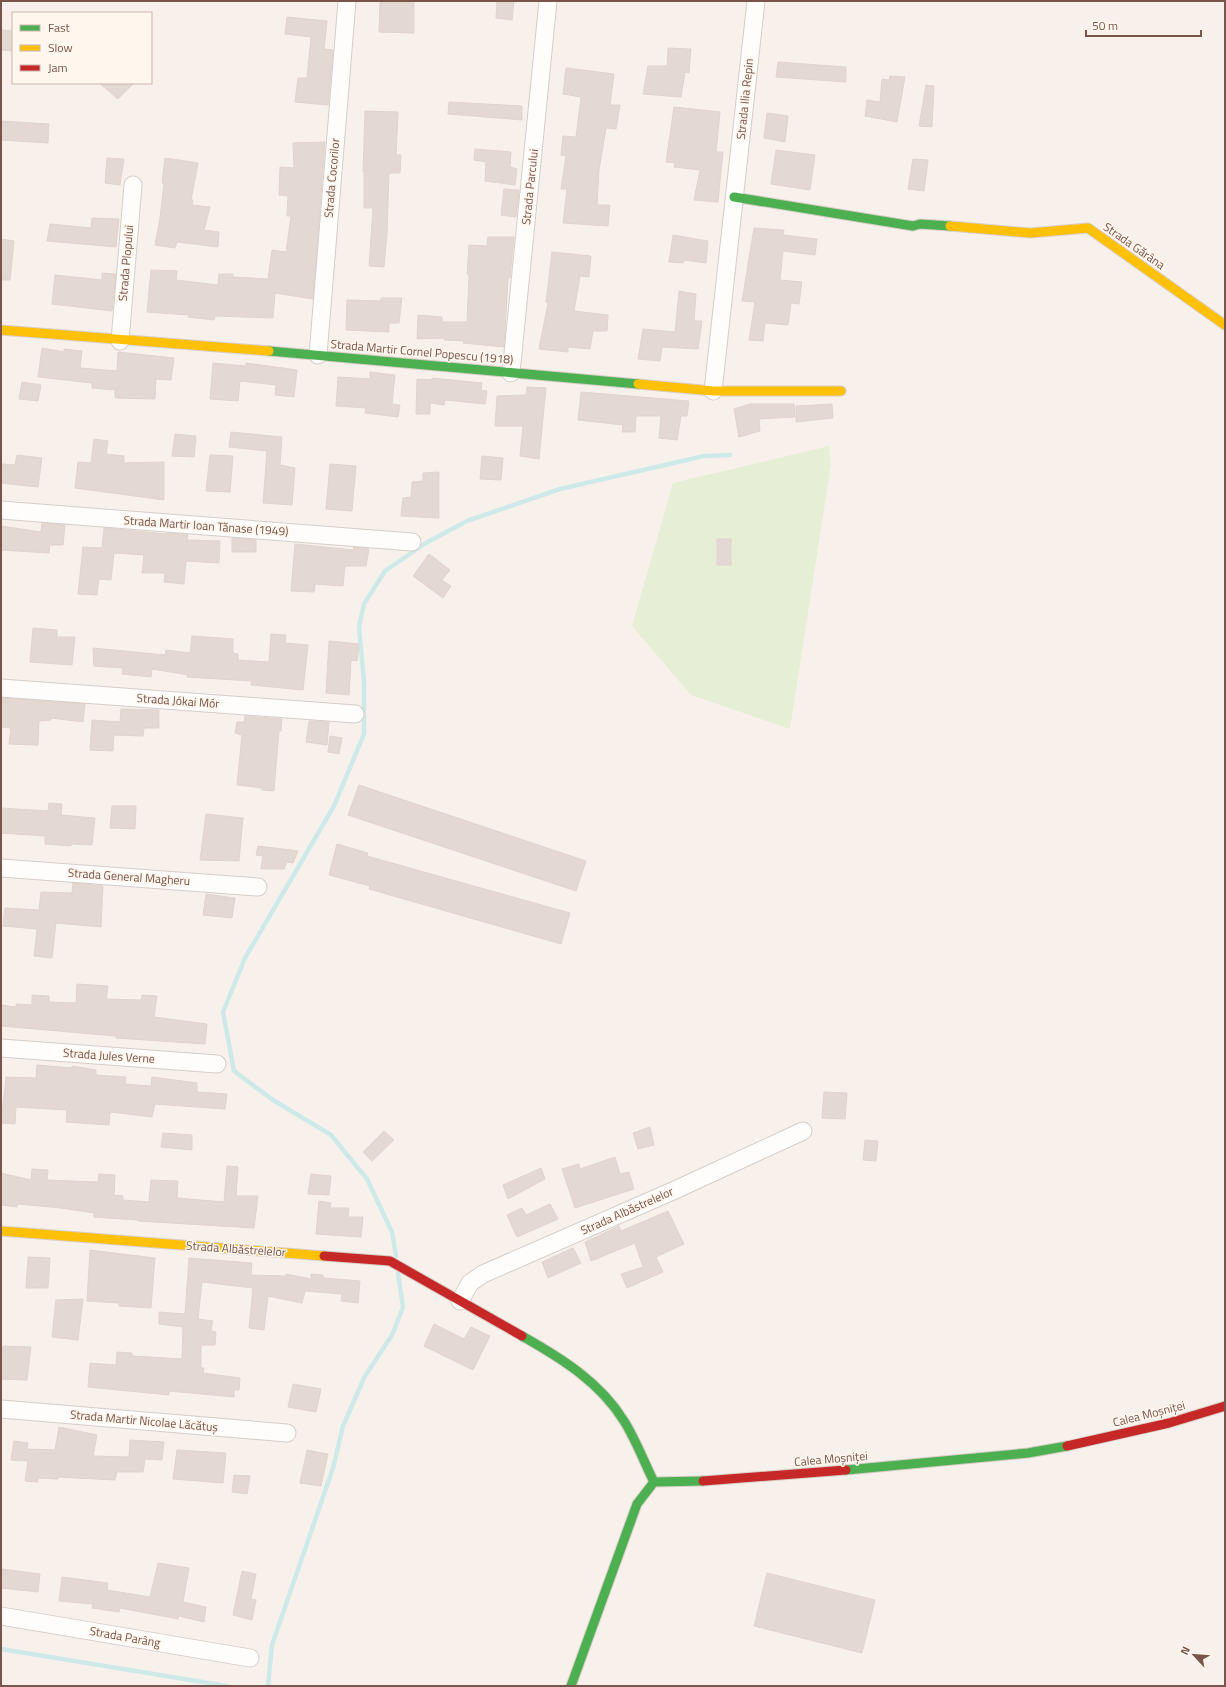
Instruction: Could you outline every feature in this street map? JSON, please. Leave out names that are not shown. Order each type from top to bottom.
[{"type":"street","name":"Strada Cocorilor","points":[[318,355],[347,1]]},
{"type":"street","name":"Strada Parcului","points":[[511,372],[548,1]]},
{"type":"street","name":"Strada Ilia Repin","points":[[713,391],[756,1]]},
{"type":"street","name":"Strada Plopului","points":[[120,341],[133,185]]},
{"type":"street","name":"Strada Gărâna","points":[[734,197],[913,226],[920,224],[1030,233],[1088,228],[1225,325]]},
{"type":"street","name":"Strada Martir Cornel Popescu (1918)","points":[[1,330],[120,341],[318,355],[713,391],[840,391]]},
{"type":"street","name":"Strada Martir Ioan Tănase (1949)","points":[[1,510],[412,542]]},
{"type":"street","name":"Strada Jókai Mór","points":[[1,688],[355,714]]},
{"type":"street","name":"Strada General Magheru","points":[[1,868],[258,887]]},
{"type":"street","name":"Strada Jules Verne","points":[[1,1048],[217,1064]]},
{"type":"street","name":"Strada Albăstrelelor","points":[[460,1301],[470,1283],[483,1274],[675,1190],[803,1131]]},
{"type":"street","name":"Strada Albăstrelelor","points":[[1,1231],[390,1261],[560,1357],[590,1381],[612,1404],[625,1422],[654,1482]]},
{"type":"street","name":"Calea Moșniței","points":[[654,1482],[722,1480],[972,1460],[1028,1453],[1169,1423],[1225,1406]]},
{"type":"street","name":"Strada Martir Nicolae Lăcătuș","points":[[1,1409],[287,1433]]},
{"type":"street","points":[[571,1686],[629,1522],[637,1504],[654,1482]]},
{"type":"street","name":"Strada Parâng","points":[[1,1616],[250,1658]]},
{"type":"green space","points":[[829,446],[831,464],[790,729],[691,695],[632,626],[673,483]]},
{"type":"building","points":[[380,1],[414,1],[414,33],[379,32]]},
{"type":"building","points":[[497,1],[514,1],[512,20],[496,18]]},
{"type":"building","points":[[287,17],[327,21],[324,49],[333,50],[328,105],[295,102],[298,78],[307,78],[311,37],[285,34]]},
{"type":"building","points":[[1,30],[12,31],[12,51],[1,50]]},
{"type":"building","points":[[668,48],[691,49],[689,73],[685,72],[681,97],[643,94],[648,66],[667,66]]},
{"type":"building","points":[[778,62],[846,67],[846,82],[776,77]]},
{"type":"building","points":[[566,68],[614,74],[610,105],[620,105],[616,129],[606,128],[599,170],[597,205],[610,205],[608,226],[563,223],[567,189],[561,189],[566,156],[561,155],[563,136],[576,137],[581,97],[563,94]]},
{"type":"building","points":[[890,76],[905,77],[897,122],[865,116],[867,100],[880,102],[882,79],[889,80]]},
{"type":"building","points":[[100,84],[133,84],[118,99]]},
{"type":"building","points":[[926,85],[934,86],[932,127],[919,126]]},
{"type":"building","points":[[449,102],[522,106],[522,120],[448,114]]},
{"type":"building","points":[[674,107],[720,112],[716,152],[723,152],[718,202],[694,200],[700,170],[674,167],[675,163],[666,162]]},
{"type":"building","points":[[365,111],[398,112],[396,155],[401,155],[400,173],[389,173],[387,234],[384,267],[369,266],[373,208],[364,208],[363,172]]},
{"type":"building","points":[[767,113],[788,116],[785,142],[764,138]]},
{"type":"building","points":[[1,121],[49,124],[48,143],[1,140]]},
{"type":"building","points":[[325,142],[313,299],[275,293],[273,318],[215,316],[214,320],[188,317],[189,315],[147,312],[151,270],[177,271],[176,280],[218,285],[219,274],[233,274],[233,277],[268,279],[272,250],[286,252],[291,216],[287,216],[288,196],[279,195],[280,167],[294,168],[293,143]]},
{"type":"building","points":[[475,149],[511,152],[510,167],[517,169],[515,185],[485,181],[486,162],[474,160]]},
{"type":"building","points":[[776,150],[815,155],[810,190],[771,184]]},
{"type":"building","points":[[107,158],[124,159],[120,185],[105,183]]},
{"type":"building","points":[[165,158],[198,163],[191,200],[193,200],[192,205],[210,207],[204,230],[219,232],[218,247],[177,242],[175,248],[155,245],[160,218]]},
{"type":"building","points":[[913,159],[928,160],[924,191],[908,189]]},
{"type":"building","points":[[504,189],[519,190],[516,217],[501,215]]},
{"type":"building","points":[[92,218],[119,219],[116,247],[47,241],[50,224],[91,228]]},
{"type":"building","points":[[754,228],[784,230],[783,235],[817,239],[815,255],[783,251],[780,280],[802,282],[799,304],[791,303],[788,325],[765,323],[763,341],[749,340],[755,302],[742,301]]},
{"type":"building","points":[[673,235],[708,241],[706,263],[684,260],[683,263],[669,262]]},
{"type":"building","points":[[488,237],[514,237],[510,278],[508,278],[504,347],[463,343],[464,341],[444,340],[444,338],[417,339],[418,315],[442,317],[442,322],[467,322],[469,274],[467,274],[469,245],[487,246]]},
{"type":"building","points":[[1,239],[14,241],[10,280],[1,280]]},
{"type":"building","points":[[552,252],[591,256],[589,277],[580,276],[574,311],[608,315],[607,331],[593,331],[590,349],[568,347],[568,352],[539,349],[548,303],[546,302]]},
{"type":"building","points":[[102,273],[116,274],[112,311],[52,304],[55,275],[102,280]]},
{"type":"building","points":[[679,291],[696,294],[694,321],[702,321],[698,349],[662,347],[660,361],[638,359],[643,329],[675,332]]},
{"type":"building","points":[[381,298],[402,298],[399,323],[389,323],[389,332],[346,330],[347,300],[381,301]]},
{"type":"building","points":[[42,348],[64,352],[64,349],[82,351],[80,368],[117,371],[118,352],[174,358],[171,380],[156,379],[155,399],[115,398],[115,390],[92,388],[92,383],[38,377]]},
{"type":"building","points":[[213,363],[246,366],[246,363],[297,370],[294,397],[275,395],[276,385],[240,381],[238,401],[210,399]]},
{"type":"building","points":[[370,372],[395,375],[392,404],[400,405],[398,417],[365,413],[366,408],[336,406],[338,377],[370,379]]},
{"type":"building","points":[[432,378],[482,383],[481,390],[487,391],[485,404],[445,400],[444,405],[430,403],[430,414],[416,414],[417,379],[432,380]]},
{"type":"building","points":[[22,382],[41,385],[38,401],[19,399]]},
{"type":"building","points":[[527,387],[546,388],[539,459],[520,456],[523,426],[495,426],[497,396],[526,395]]},
{"type":"building","points":[[581,392],[689,401],[687,416],[681,416],[677,440],[659,438],[661,416],[636,416],[635,432],[622,432],[623,425],[578,420]]},
{"type":"building","points":[[750,404],[794,404],[795,417],[759,419],[760,431],[739,437],[734,409]]},
{"type":"building","points":[[832,404],[833,418],[796,422],[796,406]]},
{"type":"building","points":[[231,432],[282,437],[280,465],[295,468],[292,505],[263,503],[267,451],[229,447]]},
{"type":"building","points":[[175,434],[196,436],[194,457],[172,456]]},
{"type":"building","points":[[94,439],[108,441],[106,454],[124,456],[124,463],[164,462],[164,500],[75,488],[78,462],[91,463]]},
{"type":"building","points":[[17,455],[42,458],[38,487],[1,483],[1,464],[15,465]]},
{"type":"building","points":[[210,455],[233,456],[230,492],[206,491]]},
{"type":"building","points":[[482,456],[503,458],[501,480],[480,479]]},
{"type":"building","points":[[330,464],[356,466],[352,511],[326,509]]},
{"type":"building","points":[[439,472],[439,518],[401,516],[403,498],[411,497],[412,482],[423,481],[423,473]]},
{"type":"building","points":[[42,523],[65,525],[63,545],[50,545],[49,553],[1,550],[1,526],[41,532]]},
{"type":"building","points":[[104,528],[188,535],[187,540],[220,541],[219,563],[186,561],[184,584],[164,582],[165,573],[142,573],[144,555],[114,553],[111,580],[99,579],[97,595],[78,594],[83,547],[102,548]]},
{"type":"building","points":[[232,538],[256,540],[256,552],[232,552]]},
{"type":"building","points":[[717,539],[731,539],[731,565],[717,565]]},
{"type":"building","points":[[295,544],[353,550],[354,547],[369,549],[366,566],[345,566],[343,586],[315,584],[314,592],[291,591]]},
{"type":"building","points":[[429,554],[450,570],[442,580],[451,586],[443,598],[413,576]]},
{"type":"building","points":[[33,628],[57,630],[57,637],[75,637],[72,665],[30,662]]},
{"type":"building","points":[[271,634],[286,635],[285,643],[308,645],[303,690],[251,685],[252,681],[187,677],[188,675],[152,669],[151,677],[122,674],[123,668],[94,666],[93,648],[165,655],[166,650],[190,653],[192,636],[233,639],[233,653],[238,654],[238,660],[269,662]]},
{"type":"building","points":[[329,641],[359,644],[357,661],[351,660],[349,695],[326,693]]},
{"type":"building","points":[[1,698],[85,704],[83,722],[51,718],[51,720],[39,721],[38,745],[9,744],[11,728],[1,727]]},
{"type":"building","points":[[121,709],[159,710],[159,728],[144,728],[143,736],[114,735],[113,751],[90,750],[92,720],[120,722]]},
{"type":"building","points":[[245,716],[282,719],[281,731],[279,731],[274,791],[237,785],[242,735],[235,733],[237,722],[244,722]]},
{"type":"building","points":[[309,721],[329,722],[327,745],[306,742]]},
{"type":"building","points":[[330,736],[342,738],[339,754],[328,752]]},
{"type":"building","points":[[359,785],[586,861],[576,891],[348,815]]},
{"type":"building","points":[[49,803],[62,804],[61,815],[95,818],[92,845],[71,844],[71,846],[45,844],[45,836],[1,833],[1,808],[48,811]]},
{"type":"building","points":[[112,806],[136,806],[135,829],[110,828]]},
{"type":"building","points":[[206,814],[243,818],[239,861],[200,860]]},
{"type":"building","points":[[337,844],[368,853],[367,856],[570,913],[561,944],[369,889],[370,886],[329,875]]},
{"type":"building","points":[[258,846],[298,851],[293,863],[287,862],[284,869],[261,869],[263,856],[256,855]]},
{"type":"building","points":[[73,883],[103,886],[101,927],[56,923],[52,958],[34,956],[37,929],[3,926],[5,908],[39,910],[41,892],[72,893]]},
{"type":"building","points":[[206,894],[235,898],[232,918],[203,915]]},
{"type":"building","points":[[77,984],[108,986],[106,999],[141,1000],[142,995],[157,996],[154,1017],[207,1024],[205,1044],[116,1038],[116,1036],[1,1026],[1,1005],[16,1007],[16,1004],[32,1005],[32,995],[49,996],[49,1002],[76,1003]]},
{"type":"building","points":[[37,1065],[72,1068],[72,1066],[96,1070],[96,1075],[126,1077],[125,1084],[151,1086],[152,1077],[197,1083],[197,1092],[227,1094],[225,1109],[155,1104],[152,1117],[110,1112],[109,1125],[66,1122],[67,1110],[16,1107],[15,1124],[1,1123],[6,1077],[36,1078]]},
{"type":"building","points":[[824,1092],[847,1093],[845,1119],[822,1118]]},
{"type":"building","points":[[650,1127],[654,1145],[638,1149],[633,1133]]},
{"type":"building","points":[[384,1131],[394,1140],[372,1161],[363,1152]]},
{"type":"building","points":[[163,1133],[192,1135],[192,1150],[161,1147]]},
{"type":"building","points":[[865,1140],[878,1141],[876,1161],[863,1160]]},
{"type":"building","points":[[615,1157],[620,1174],[629,1172],[634,1189],[575,1208],[562,1169],[579,1164],[580,1169]]},
{"type":"building","points":[[227,1166],[238,1167],[236,1196],[258,1196],[254,1228],[94,1217],[94,1213],[61,1208],[18,1204],[17,1207],[1,1205],[1,1173],[31,1180],[32,1169],[48,1170],[47,1180],[98,1182],[99,1174],[115,1175],[114,1195],[123,1196],[123,1200],[149,1202],[151,1180],[178,1181],[177,1198],[224,1202]]},
{"type":"building","points":[[541,1168],[545,1179],[508,1199],[503,1185]]},
{"type":"building","points":[[311,1174],[331,1176],[329,1195],[308,1194]]},
{"type":"building","points":[[319,1201],[331,1203],[330,1208],[349,1208],[348,1217],[363,1217],[361,1237],[316,1234]]},
{"type":"building","points":[[550,1204],[558,1219],[517,1237],[507,1215],[522,1208],[526,1215]]},
{"type":"building","points":[[668,1211],[684,1244],[656,1257],[663,1272],[627,1288],[621,1274],[643,1267],[635,1243],[591,1261],[585,1242],[619,1226],[621,1231]]},
{"type":"building","points":[[573,1248],[581,1263],[548,1278],[542,1262]]},
{"type":"building","points":[[90,1250],[155,1258],[151,1308],[119,1306],[119,1303],[87,1301]]},
{"type":"building","points":[[28,1257],[50,1258],[48,1288],[26,1288]]},
{"type":"building","points":[[189,1258],[252,1263],[251,1275],[286,1276],[286,1274],[311,1279],[311,1274],[323,1275],[323,1278],[360,1281],[358,1303],[341,1301],[342,1294],[305,1291],[302,1303],[268,1296],[264,1330],[249,1328],[253,1288],[202,1282],[198,1319],[213,1321],[211,1331],[216,1332],[215,1345],[201,1345],[201,1368],[204,1368],[203,1373],[240,1378],[239,1390],[234,1390],[234,1397],[169,1391],[169,1395],[88,1387],[90,1363],[116,1365],[117,1352],[132,1353],[132,1356],[182,1359],[183,1327],[159,1324],[159,1312],[185,1314]]},
{"type":"building","points":[[83,1299],[78,1340],[52,1337],[56,1300]]},
{"type":"building","points":[[434,1324],[464,1339],[471,1327],[490,1336],[473,1370],[424,1346]]},
{"type":"building","points":[[3,1346],[31,1347],[27,1380],[1,1379],[1,1350]]},
{"type":"building","points":[[293,1384],[321,1389],[316,1412],[288,1407]]},
{"type":"building","points":[[59,1427],[97,1435],[93,1456],[129,1457],[130,1440],[164,1442],[162,1460],[145,1459],[143,1472],[117,1472],[115,1480],[58,1477],[58,1479],[38,1478],[38,1482],[25,1481],[28,1461],[11,1460],[14,1441],[28,1443],[27,1449],[55,1450]]},
{"type":"building","points":[[177,1450],[226,1453],[223,1483],[173,1479]]},
{"type":"building","points":[[307,1450],[328,1454],[321,1486],[300,1483]]},
{"type":"building","points":[[234,1475],[250,1476],[247,1494],[232,1492]]},
{"type":"building","points":[[158,1563],[189,1568],[183,1602],[206,1607],[204,1622],[179,1616],[178,1619],[120,1608],[119,1612],[92,1608],[93,1604],[59,1601],[62,1577],[108,1583],[107,1590],[150,1597]]},
{"type":"building","points":[[2,1569],[40,1574],[38,1592],[1,1588]]},
{"type":"building","points":[[242,1571],[256,1574],[251,1599],[256,1600],[252,1620],[233,1615]]},
{"type":"building","points":[[767,1573],[875,1600],[862,1653],[754,1626]]},
{"type":"waterway","points":[[396,1256],[392,1232],[367,1179],[331,1135],[273,1100],[234,1071],[223,1012],[245,958],[334,806],[364,734],[364,682],[359,627],[364,604],[385,571],[426,543],[467,521],[560,489],[704,456],[730,455]]},
{"type":"waterway","points":[[268,1686],[272,1645],[333,1468],[343,1426],[365,1376],[392,1335],[403,1307],[398,1273]]},
{"type":"waterway","points":[[1,1649],[227,1686]]},
{"type":"traffic: fast","points":[[734,197],[913,226],[920,224],[950,226]]},
{"type":"traffic: fast","points":[[269,351],[638,384]]},
{"type":"traffic: fast","points":[[522,1336],[579,1372],[603,1394],[624,1421],[654,1482]]},
{"type":"traffic: fast","points":[[846,1470],[1028,1453],[1067,1446]]},
{"type":"traffic: fast","points":[[571,1686],[637,1504],[654,1482],[703,1481]]},
{"type":"traffic: slow","points":[[950,226],[1030,233],[1088,228],[1225,325]]},
{"type":"traffic: slow","points":[[1,330],[269,351]]},
{"type":"traffic: slow","points":[[638,384],[713,391],[841,391]]},
{"type":"traffic: slow","points":[[1,1231],[324,1256]]},
{"type":"traffic: jam","points":[[324,1256],[390,1261],[522,1336]]},
{"type":"traffic: jam","points":[[1067,1446],[1169,1423],[1225,1406]]},
{"type":"traffic: jam","points":[[703,1481],[846,1470]]}]
